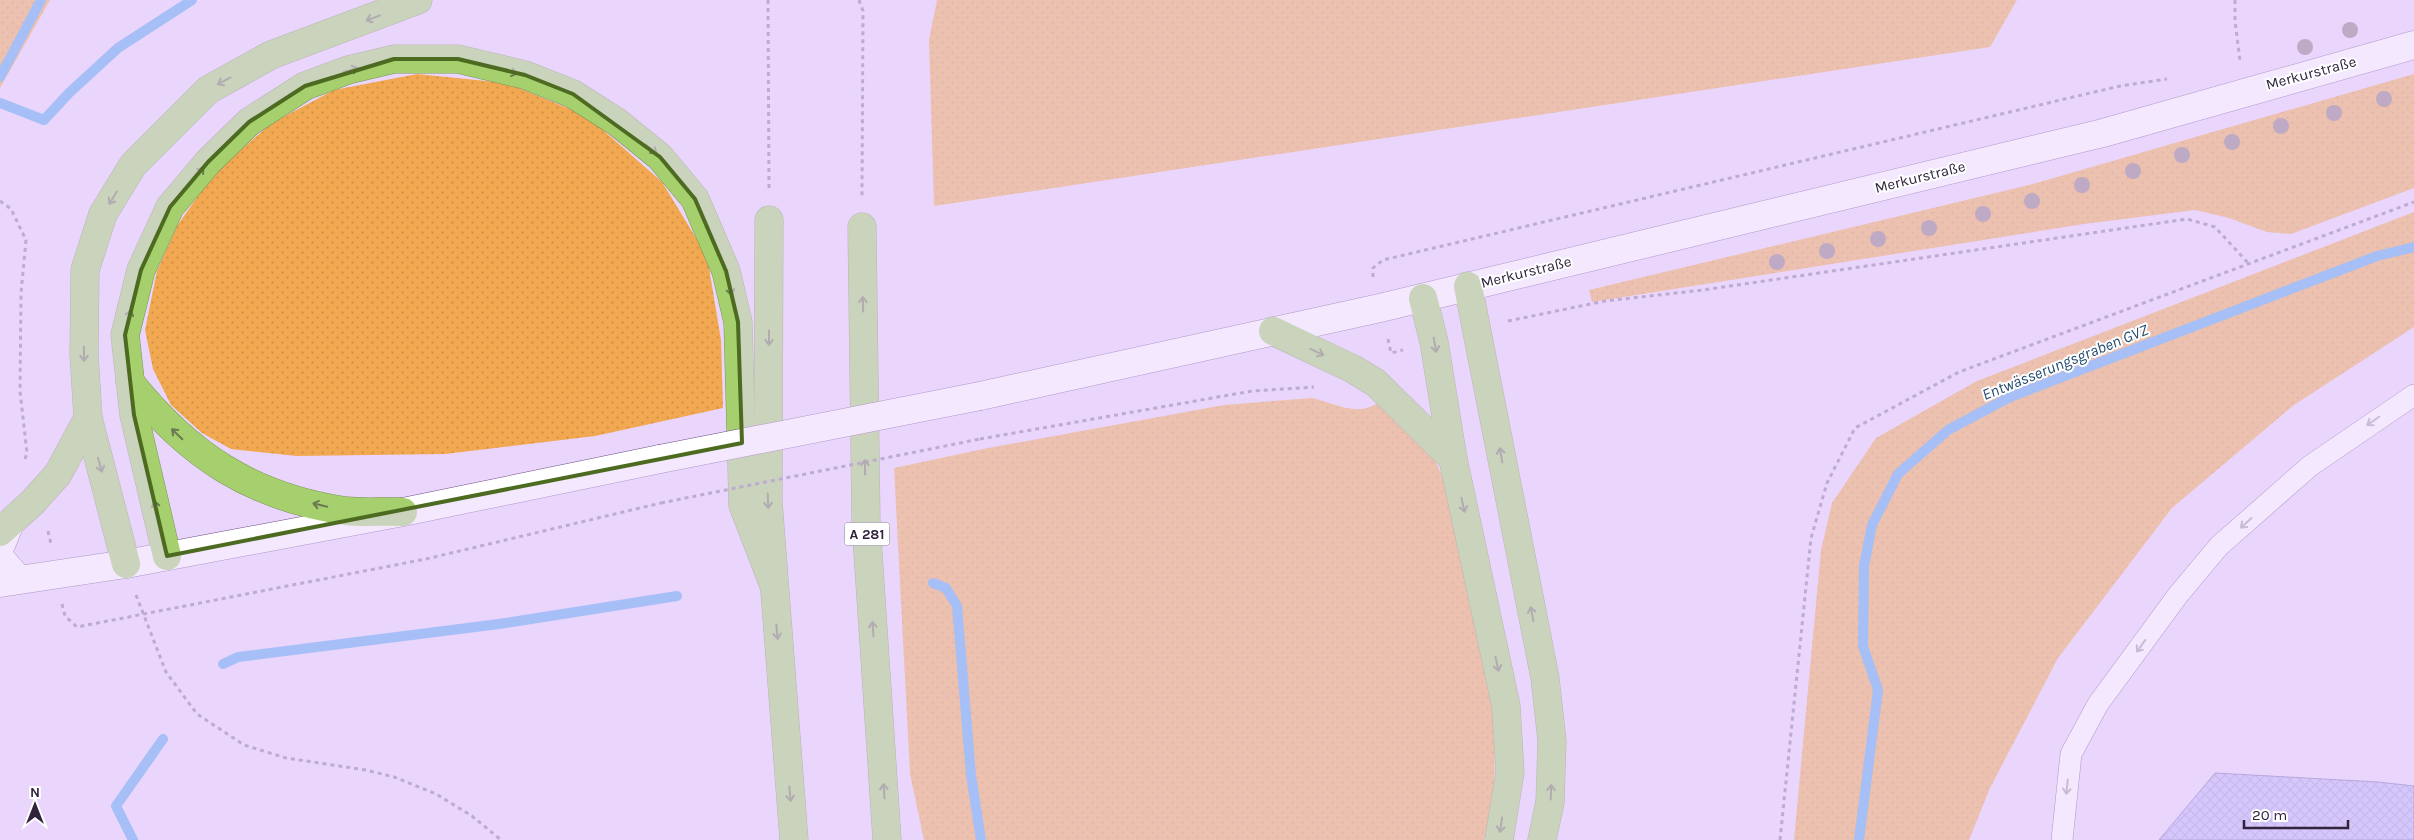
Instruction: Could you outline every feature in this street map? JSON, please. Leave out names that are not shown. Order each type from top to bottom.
[{"type":"highway","points":[[126,564],[88,418],[84,354],[85,270],[103,214],[133,165],[208,90],[271,55],[418,0]]},
{"type":"highway","points":[[167,556],[134,415],[125,334],[145,261],[170,207],[208,162],[249,122],[305,86],[348,70],[394,59],[458,59],[525,75],[573,94],[617,122],[660,157],[694,199],[726,271],[738,322],[744,505],[773,583]]},
{"type":"highway","points":[[769,220],[768,500],[794,840]]},
{"type":"highway","name":"A 281","points":[[862,226],[866,523],[887,840]]},
{"type":"highway","points":[[1468,286],[1545,678],[1552,742],[1550,802],[1542,840]]},
{"type":"highway","points":[[1423,298],[1434,342],[1453,459],[1506,706],[1510,772],[1499,840]]},
{"type":"highway","points":[[1273,331],[1352,369],[1376,383],[1453,459]]},
{"type":"highway","points":[[130,382],[155,414],[184,442],[217,466],[276,495],[347,511],[404,512]]},
{"type":"highway","points":[[16,518],[58,474],[88,418]]},
{"type":"street","name":"Merkurstraße","points":[[12,582],[126,564],[404,512],[980,396],[1423,298],[2103,133],[2414,45]]},
{"type":"lane","points":[[2062,840],[2071,754],[2098,704],[2178,595],[2219,546],[2310,466],[2414,395]]},
{"type":"lane","points":[[12,582],[1,554],[16,518]]},
{"type":"path","points":[[768,0],[769,220]]},
{"type":"path","points":[[859,0],[863,11],[862,226]]},
{"type":"path","points":[[2235,0],[2235,21],[2244,92]]},
{"type":"path","points":[[0,200],[11,209],[26,240],[21,293],[20,391],[27,453],[16,484],[16,518],[46,517],[64,616],[77,626],[426,559],[661,503],[980,439],[1252,391],[1315,387],[1322,390]]},
{"type":"path","points":[[1780,840],[1811,538],[1827,483],[1855,428],[1959,372],[2414,202]]},
{"type":"path","points":[[1605,302],[1713,289],[2187,219],[2215,226],[2249,264]]},
{"type":"path","points":[[1376,383],[1391,353]]},
{"type":"path","points":[[126,564],[166,672],[197,714],[244,745],[286,758],[366,770],[394,778],[436,794],[472,816],[501,840]]},
{"type":"highlighted area","points":[[394,59],[458,59],[525,75],[573,94],[660,157],[695,199],[726,271],[738,322],[742,443],[167,556],[134,415],[125,335],[141,270],[170,207],[208,162],[249,122],[305,86]]},
{"type":"shaded area","points":[[0,0],[50,0],[0,88]]},
{"type":"shaded area","points":[[937,0],[2017,0],[1990,47],[934,206],[929,40]]},
{"type":"shaded area","points":[[417,74],[506,83],[587,116],[662,182],[707,256],[721,340],[723,408],[595,436],[445,454],[297,456],[231,449],[202,433],[171,405],[153,369],[145,330],[157,271],[177,226],[214,173],[272,123],[334,90]]},
{"type":"shaded area","points":[[2414,74],[2414,188],[2291,234],[2267,232],[2229,218],[2195,210],[2084,224],[1592,302],[1589,290],[2029,185]]},
{"type":"shaded area","points":[[2414,212],[2414,327],[2294,405],[2172,508],[2058,658],[1990,788],[1969,840],[1794,840],[1821,550],[1832,503],[1876,438],[1977,381]]},
{"type":"shaded area","points":[[1312,398],[1355,409],[1371,407],[1379,402],[1424,439],[1446,483],[1495,722],[1494,807],[1484,840],[924,840],[910,774],[894,468],[988,448],[1224,405]]},
{"type":"building","points":[[2215,773],[2378,782],[2414,786],[2414,840],[2159,840]]},
{"type":"waterway","points":[[0,77],[41,0]]},
{"type":"waterway","points":[[0,103],[44,120],[69,93],[118,48],[192,0]]},
{"type":"waterway","name":"Entwässerungsgraben GVZ","points":[[1859,840],[1878,690],[1863,646],[1864,566],[1872,525],[1898,474],[1948,430],[2010,397],[2377,256],[2414,247]]},
{"type":"waterway","points":[[933,583],[946,588],[957,606],[971,775],[981,840]]},
{"type":"waterway","points":[[223,664],[238,657],[499,624],[677,596]]},
{"type":"waterway","points":[[133,840],[116,806],[163,739]]}]
